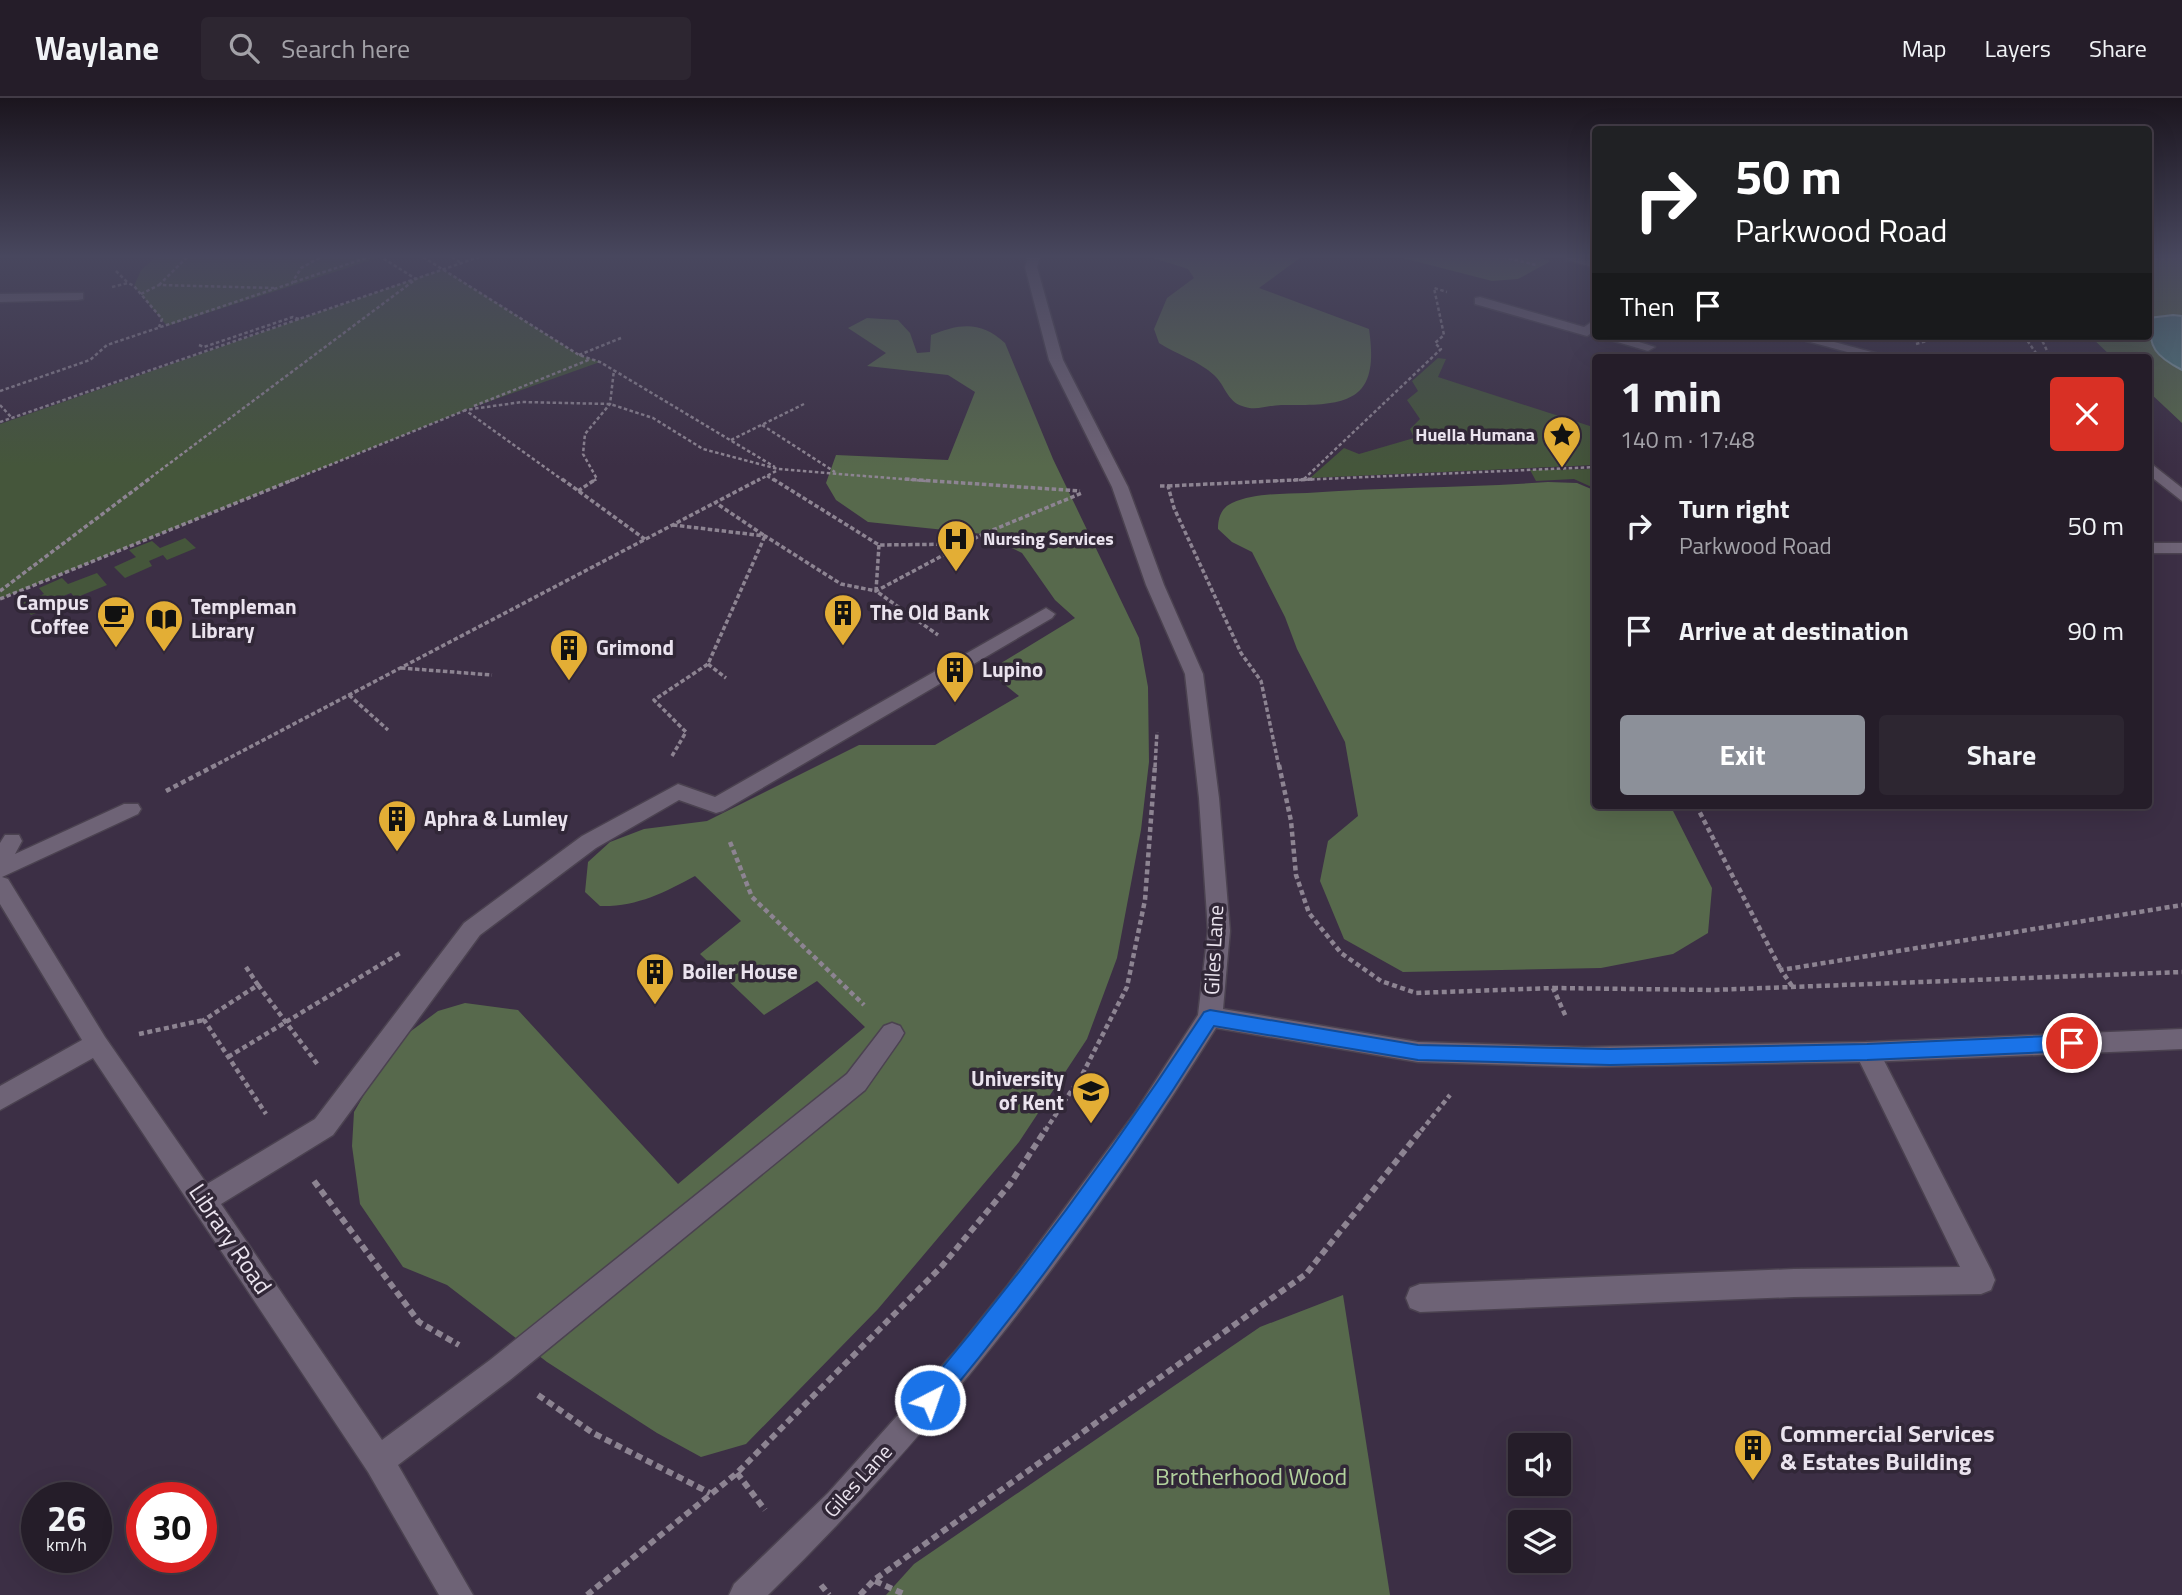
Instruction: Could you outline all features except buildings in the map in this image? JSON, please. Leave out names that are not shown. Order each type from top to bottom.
[{"type":"street","name":"Giles Lane","points":[[745,1595],[839,1504],[967,1359],[1018,1295],[1143,1122],[1210,1017],[1219,931],[1209,799],[1194,674],[1155,585],[1120,487],[1056,360],[1047,327]]},
{"type":"street","points":[[1620,340],[1648,347]]},
{"type":"street","points":[[1812,340],[1870,354]]},
{"type":"street","points":[[2152,470],[2182,496]]},
{"type":"street","points":[[2152,548],[2182,548]]},
{"type":"street","points":[[204,1200],[324,1127],[472,929],[589,842],[678,791],[716,806],[973,660],[1046,614]]},
{"type":"street","points":[[0,870],[131,809]]},
{"type":"street","points":[[0,862],[12,841]]},
{"type":"street","name":"Library Road","points":[[0,884],[97,1044],[379,1461],[457,1595]]},
{"type":"street","points":[[1210,1017],[1418,1052],[1584,1057],[1867,1052],[2182,1039]]},
{"type":"street","points":[[379,1461],[500,1370],[856,1082],[892,1033]]},
{"type":"street","points":[[0,1099],[97,1044]]},
{"type":"street","points":[[1420,1298],[1794,1283],[1981,1280],[1867,1052]]},
{"type":"path","points":[[0,391],[90,360],[107,345],[161,327]]},
{"type":"path","points":[[199,345],[204,347],[264,327]]},
{"type":"path","points":[[0,422],[277,327]]},
{"type":"path","points":[[0,591],[352,327]]},
{"type":"path","points":[[534,327],[579,355],[614,370],[778,469]]},
{"type":"path","points":[[1303,480],[1441,349],[1434,343],[1444,335],[1442,327]]},
{"type":"path","points":[[579,355],[621,338]]},
{"type":"path","points":[[0,599],[591,359]]},
{"type":"path","points":[[578,491],[597,479],[583,454],[585,434],[610,404],[614,370]]},
{"type":"path","points":[[465,410],[522,402],[610,404],[653,418],[703,449],[778,469],[1009,488],[1088,491],[983,534],[876,591]]},
{"type":"path","points":[[730,440],[804,404]]},
{"type":"path","points":[[0,405],[12,418]]},
{"type":"path","points":[[465,410],[646,540]]},
{"type":"path","points":[[762,425],[837,473]]},
{"type":"path","points":[[1120,487],[1592,467]]},
{"type":"path","points":[[131,809],[778,469]]},
{"type":"path","points":[[767,475],[880,545],[968,544]]},
{"type":"path","points":[[1168,486],[1174,508],[1241,653],[1261,681],[1291,821],[1296,875],[1309,913],[1342,953],[1381,981],[1416,993],[1553,988],[1713,990],[2182,972]]},
{"type":"path","points":[[715,502],[841,584],[876,591],[973,660]]},
{"type":"path","points":[[673,525],[765,536]]},
{"type":"path","points":[[876,591],[880,545]]},
{"type":"path","points":[[708,664],[726,678]]},
{"type":"path","points":[[400,668],[492,675]]},
{"type":"path","points":[[349,695],[388,730]]},
{"type":"path","points":[[587,1595],[737,1473],[942,1266],[1010,1184],[1083,1073],[1127,988],[1145,900],[1157,774],[1157,719]]},
{"type":"path","points":[[1698,809],[1781,970],[1792,986]]},
{"type":"path","points":[[1781,970],[2182,905]]},
{"type":"path","points":[[228,1057],[411,946]]},
{"type":"path","points":[[246,967],[343,1101]]},
{"type":"path","points":[[258,985],[204,1020],[290,1150],[419,1322],[500,1370],[593,1433],[710,1493]]},
{"type":"path","points":[[1553,988],[1584,1057]]},
{"type":"path","points":[[860,1595],[874,1580],[1306,1274],[1454,1091]]},
{"type":"path","points":[[874,1580],[906,1595]]},
{"type":"shaded area","name":"University of Kent","points":[[0,327],[1592,327],[1592,340],[2152,340],[2152,327],[2182,327],[2182,1595],[0,1595]]},
{"type":"shaded area","points":[[278,327],[534,327],[579,355],[600,362],[465,410],[0,599],[0,424]]},
{"type":"shaded area","points":[[2152,327],[2182,327],[2182,370],[2165,360],[2152,344]]},
{"type":"shaded area","points":[[1438,358],[1446,359],[1438,377],[1592,427],[1592,465],[1310,478],[1344,448],[1359,454],[1414,438],[1410,429],[1420,419],[1407,400],[1418,391],[1412,381]]},
{"type":"shaded area","points":[[1592,469],[1592,487],[1574,479],[1536,481],[1530,470]]},
{"type":"shaded area","points":[[185,538],[196,548],[167,560],[163,555],[149,561],[152,566],[125,578],[114,567],[136,557],[129,550],[152,541],[160,548]]},
{"type":"shaded area","points":[[97,573],[107,585],[75,598],[71,593],[53,600],[56,605],[31,615],[21,603],[44,594],[39,588],[62,578],[68,584]]},
{"type":"green space","points":[[904,327],[910,333],[917,353],[930,352],[931,335],[957,327],[974,327],[988,331],[1005,343],[1053,459],[1139,638],[1148,687],[1149,762],[1141,830],[1117,958],[1087,1039],[1019,1142],[878,1309],[746,1444],[701,1457],[657,1433],[547,1362],[447,1285],[403,1267],[360,1204],[352,1146],[354,1112],[377,1072],[407,1034],[438,1011],[465,1003],[518,1010],[678,1184],[865,1027],[817,981],[764,1015],[700,954],[741,921],[695,876],[661,893],[613,906],[600,906],[585,892],[588,862],[610,842],[644,829],[707,821],[859,745],[935,745],[1019,696],[988,671],[1075,618],[1055,600],[1022,553],[983,534],[868,522],[836,500],[826,483],[836,455],[948,460],[975,392],[948,375],[867,366],[886,353],[848,328]]},
{"type":"green space","points":[[1155,327],[1363,327],[1369,329],[1369,372],[1364,385],[1355,395],[1342,401],[1248,408],[1229,397],[1218,379],[1208,370],[1159,343]]},
{"type":"green space","points":[[2152,327],[2182,327],[2182,423],[2152,395],[2152,354],[2109,354],[2094,340],[2152,340]]},
{"type":"green space","points":[[1577,483],[1592,489],[1592,809],[1672,809],[1712,888],[1708,933],[1673,954],[1601,968],[1403,972],[1344,939],[1320,881],[1328,841],[1358,816],[1345,742],[1297,649],[1285,617],[1252,552],[1232,542],[1218,529],[1220,517],[1232,503],[1250,497]]},
{"type":"green space","name":"Brotherhood Wood","points":[[1343,1295],[1390,1595],[886,1595],[914,1564],[1260,1327]]},
{"type":"place","name":"Huella Humana","points":[[1562,469]]},
{"type":"place","name":"Nursing Services","points":[[956,573]]},
{"type":"place","name":"The Old Bank","points":[[843,647]]},
{"type":"place","name":"Campus Coffee","points":[[116,649]]},
{"type":"place","name":"Templeman Library","points":[[164,653]]},
{"type":"place","name":"Grimond","points":[[569,682]]},
{"type":"place","name":"Lupino","points":[[955,704]]},
{"type":"place","name":"Aphra & Lumley","points":[[397,853]]},
{"type":"place","name":"Boiler House","points":[[655,1006]]},
{"type":"place","name":"University of Kent","points":[[1091,1125]]},
{"type":"place","name":"Commercial Services & Estates Building","points":[[1753,1482]]},
{"type":"route","points":[[930,1400],[1018,1295],[1143,1122],[1210,1017],[1418,1052],[1610,1057],[1867,1052],[2072,1043]]}]
